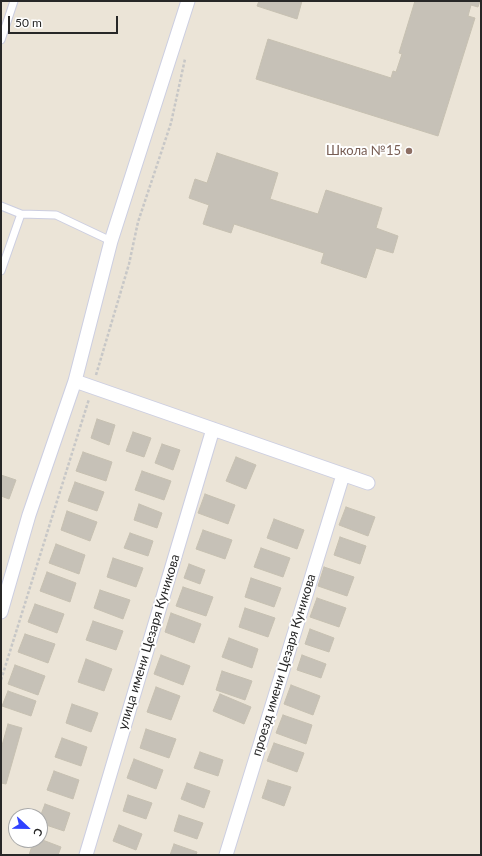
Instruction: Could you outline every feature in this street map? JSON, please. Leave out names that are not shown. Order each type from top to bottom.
[{"type":"street","points":[[1,612],[29,514],[75,381],[111,241],[188,1]]},
{"type":"street","points":[[75,381],[368,483]]},
{"type":"street","name":"улица имени Цезаря Куникова","points":[[86,855],[213,429]]},
{"type":"street","name":"проезд имени Цезаря Куникова","points":[[226,855],[343,474]]},
{"type":"lane","points":[[1,40],[14,1]]},
{"type":"lane","points":[[1,206],[21,214],[56,215],[111,241]]},
{"type":"lane","points":[[1,271],[21,214]]},
{"type":"path","points":[[1,680],[92,387],[128,264],[138,222],[171,123],[186,55]]},
{"type":"building","points":[[259,1],[302,1],[297,19],[257,6]]},
{"type":"building","points":[[415,1],[480,1],[478,7],[471,5],[468,16],[475,18],[438,136],[256,79],[268,39],[391,78],[393,71],[396,72],[402,54],[399,53]]},
{"type":"building","points":[[217,153],[278,173],[270,199],[318,214],[326,190],[382,208],[376,228],[398,236],[393,253],[376,248],[366,278],[321,263],[324,253],[234,224],[231,233],[203,224],[209,205],[189,198],[195,179],[207,183]]},
{"type":"building","points":[[97,419],[115,425],[109,445],[91,438]]},
{"type":"building","points":[[133,432],[151,438],[144,457],[126,451]]},
{"type":"building","points":[[162,444],[180,450],[173,470],[155,463]]},
{"type":"building","points":[[83,452],[112,462],[106,481],[76,471]]},
{"type":"building","points":[[236,457],[256,465],[246,489],[226,481]]},
{"type":"building","points":[[142,471],[171,481],[164,500],[135,490]]},
{"type":"building","points":[[1,475],[16,480],[9,499],[1,496]]},
{"type":"building","points":[[75,482],[104,492],[97,511],[68,501]]},
{"type":"building","points":[[205,494],[235,505],[228,524],[198,513]]},
{"type":"building","points":[[139,504],[162,513],[157,528],[134,520]]},
{"type":"building","points":[[346,507],[375,517],[368,536],[339,525]]},
{"type":"building","points":[[67,511],[97,522],[90,541],[61,530]]},
{"type":"building","points":[[274,519],[304,530],[297,549],[267,538]]},
{"type":"building","points":[[203,530],[232,540],[225,559],[196,549]]},
{"type":"building","points":[[130,533],[153,541],[148,556],[124,548]]},
{"type":"building","points":[[340,537],[366,546],[360,564],[334,555]]},
{"type":"building","points":[[56,544],[85,555],[79,574],[49,563]]},
{"type":"building","points":[[261,548],[290,558],[283,577],[254,567]]},
{"type":"building","points":[[113,558],[143,568],[136,587],[107,577]]},
{"type":"building","points":[[189,564],[205,570],[200,584],[184,578]]},
{"type":"building","points":[[324,567],[354,577],[347,596],[318,586]]},
{"type":"building","points":[[47,572],[76,583],[70,602],[40,591]]},
{"type":"building","points":[[251,578],[281,588],[274,607],[245,597]]},
{"type":"building","points":[[183,587],[213,597],[206,616],[176,606]]},
{"type":"building","points":[[100,590],[130,600],[123,619],[94,608]]},
{"type":"building","points":[[317,598],[346,608],[339,627],[310,617]]},
{"type":"building","points":[[35,604],[64,614],[57,633],[28,622]]},
{"type":"building","points":[[245,608],[275,618],[268,637],[239,627]]},
{"type":"building","points":[[171,613],[201,624],[194,643],[165,632]]},
{"type":"building","points":[[93,621],[123,631],[116,650],[86,640]]},
{"type":"building","points":[[310,629],[334,638],[329,652],[305,644]]},
{"type":"building","points":[[25,634],[55,644],[48,663],[18,652]]},
{"type":"building","points":[[229,638],[258,649],[252,668],[222,657]]},
{"type":"building","points":[[161,655],[190,666],[183,685],[154,674]]},
{"type":"building","points":[[302,655],[326,664],[321,678],[297,670]]},
{"type":"building","points":[[86,659],[112,669],[104,691],[78,682]]},
{"type":"building","points":[[15,665],[45,676],[38,695],[8,684]]},
{"type":"building","points":[[222,671],[252,681],[245,700],[216,690]]},
{"type":"building","points":[[291,685],[320,696],[313,715],[284,704]]},
{"type":"building","points":[[156,687],[180,696],[171,720],[147,712]]},
{"type":"building","points":[[8,691],[36,701],[31,716],[2,706]]},
{"type":"building","points":[[220,694],[251,707],[244,724],[213,711]]},
{"type":"building","points":[[72,704],[98,713],[91,732],[66,723]]},
{"type":"building","points":[[283,715],[312,725],[306,744],[276,733]]},
{"type":"building","points":[[8,724],[22,728],[6,784],[1,783],[1,749]]},
{"type":"building","points":[[146,729],[176,739],[169,758],[140,748]]},
{"type":"building","points":[[62,738],[87,747],[81,766],[55,757]]},
{"type":"building","points":[[274,743],[304,753],[297,772],[267,761]]},
{"type":"building","points":[[200,752],[223,760],[218,776],[194,768]]},
{"type":"building","points":[[134,759],[163,770],[156,789],[127,778]]},
{"type":"building","points":[[54,771],[79,780],[73,799],[47,790]]},
{"type":"building","points":[[268,780],[291,787],[284,806],[262,798]]},
{"type":"building","points":[[187,783],[210,791],[204,808],[181,799]]},
{"type":"building","points":[[128,795],[152,803],[146,819],[123,811]]},
{"type":"building","points":[[45,804],[70,813],[64,831],[48,826],[48,808],[43,808]]},
{"type":"building","points":[[179,815],[203,823],[197,839],[174,831]]},
{"type":"building","points":[[119,825],[142,834],[136,850],[113,841]]},
{"type":"building","points":[[48,842],[61,847],[58,855],[29,855],[31,848],[48,848]]},
{"type":"building","points":[[174,844],[197,852],[196,855],[170,855]]},
{"type":"place","name":"Школа №15","points":[[409,151]]}]
